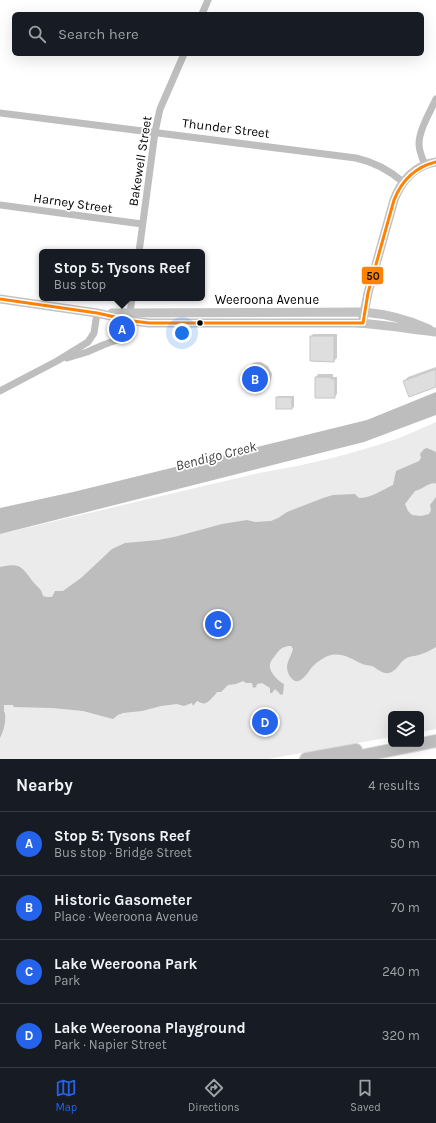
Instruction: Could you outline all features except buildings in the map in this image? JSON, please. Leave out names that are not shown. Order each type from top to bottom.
[{"type":"highway","points":[[424,739],[436,737]]},
{"type":"highway","points":[[346,759],[436,741]]},
{"type":"highway","points":[[306,759],[388,745]]},
{"type":"main road","points":[[363,323],[369,289],[394,200],[403,182],[411,174],[425,165],[436,162]]},
{"type":"main road","name":"Weeroona Avenue","points":[[0,299],[132,317],[159,323],[363,323],[435,332]]},
{"type":"main road","name":"Weeroona Avenue","points":[[132,317],[364,312],[388,315],[412,321],[435,332]]},
{"type":"street","points":[[203,12],[208,0]]},
{"type":"street","name":"Bakewell Street","points":[[139,249],[155,132],[160,109],[183,56]]},
{"type":"street","points":[[425,165],[420,153],[420,140],[422,130],[436,99]]},
{"type":"street","name":"Thunder Street","points":[[0,113],[356,158],[368,161],[381,167],[403,182]]},
{"type":"street","name":"Harney Street","points":[[0,205],[142,224]]},
{"type":"street","points":[[58,361],[87,352],[125,337],[132,330],[132,301]]},
{"type":"street","points":[[0,391],[58,361],[90,340],[95,331],[97,313]]},
{"type":"shaded area","points":[[436,392],[436,415],[364,442],[0,534],[0,508],[73,492],[367,420]]},
{"type":"shaded area","points":[[436,422],[436,729],[424,731],[424,711],[388,711],[388,738],[268,759],[0,759],[0,534],[259,473],[312,463],[399,438]]},
{"type":"shaded area","points":[[427,448],[436,452],[436,484],[429,484],[415,491],[405,504],[408,511],[412,515],[421,516],[429,514],[431,510],[430,505],[436,497],[436,647],[421,654],[407,658],[394,671],[389,673],[382,672],[372,666],[362,664],[346,656],[331,655],[317,662],[301,680],[295,681],[289,675],[287,668],[293,649],[291,646],[286,646],[278,651],[270,664],[270,670],[272,673],[284,684],[283,694],[281,695],[275,689],[272,693],[270,693],[270,688],[262,683],[257,684],[256,687],[253,688],[252,683],[246,683],[243,681],[228,685],[221,692],[217,692],[206,703],[197,701],[193,706],[192,703],[184,706],[177,704],[161,706],[142,711],[123,713],[113,719],[83,711],[52,708],[14,707],[13,705],[4,705],[5,723],[0,738],[0,567],[12,565],[20,567],[40,589],[43,596],[52,597],[55,591],[63,591],[81,578],[112,549],[125,543],[174,537],[222,524],[247,520],[255,522],[271,521],[287,512],[333,495],[355,494],[359,498],[363,498],[372,495],[393,485],[396,471],[419,461],[421,458],[420,454]]},
{"type":"transit line","name":"50","points":[[0,299],[97,313],[149,323],[363,323],[368,293],[397,193],[410,175],[422,167],[436,162]]},
{"type":"place","name":"Stop 5: Tysons Reef","points":[[122,329]]},
{"type":"place","name":"Historic Gasometer","points":[[255,379]]},
{"type":"place","name":"Lake Weeroona Park","points":[[218,624]]},
{"type":"place","name":"Lake Weeroona Playground","points":[[265,722]]},
{"type":"water label","name":"Bendigo Creek","points":[[216,456]]}]
